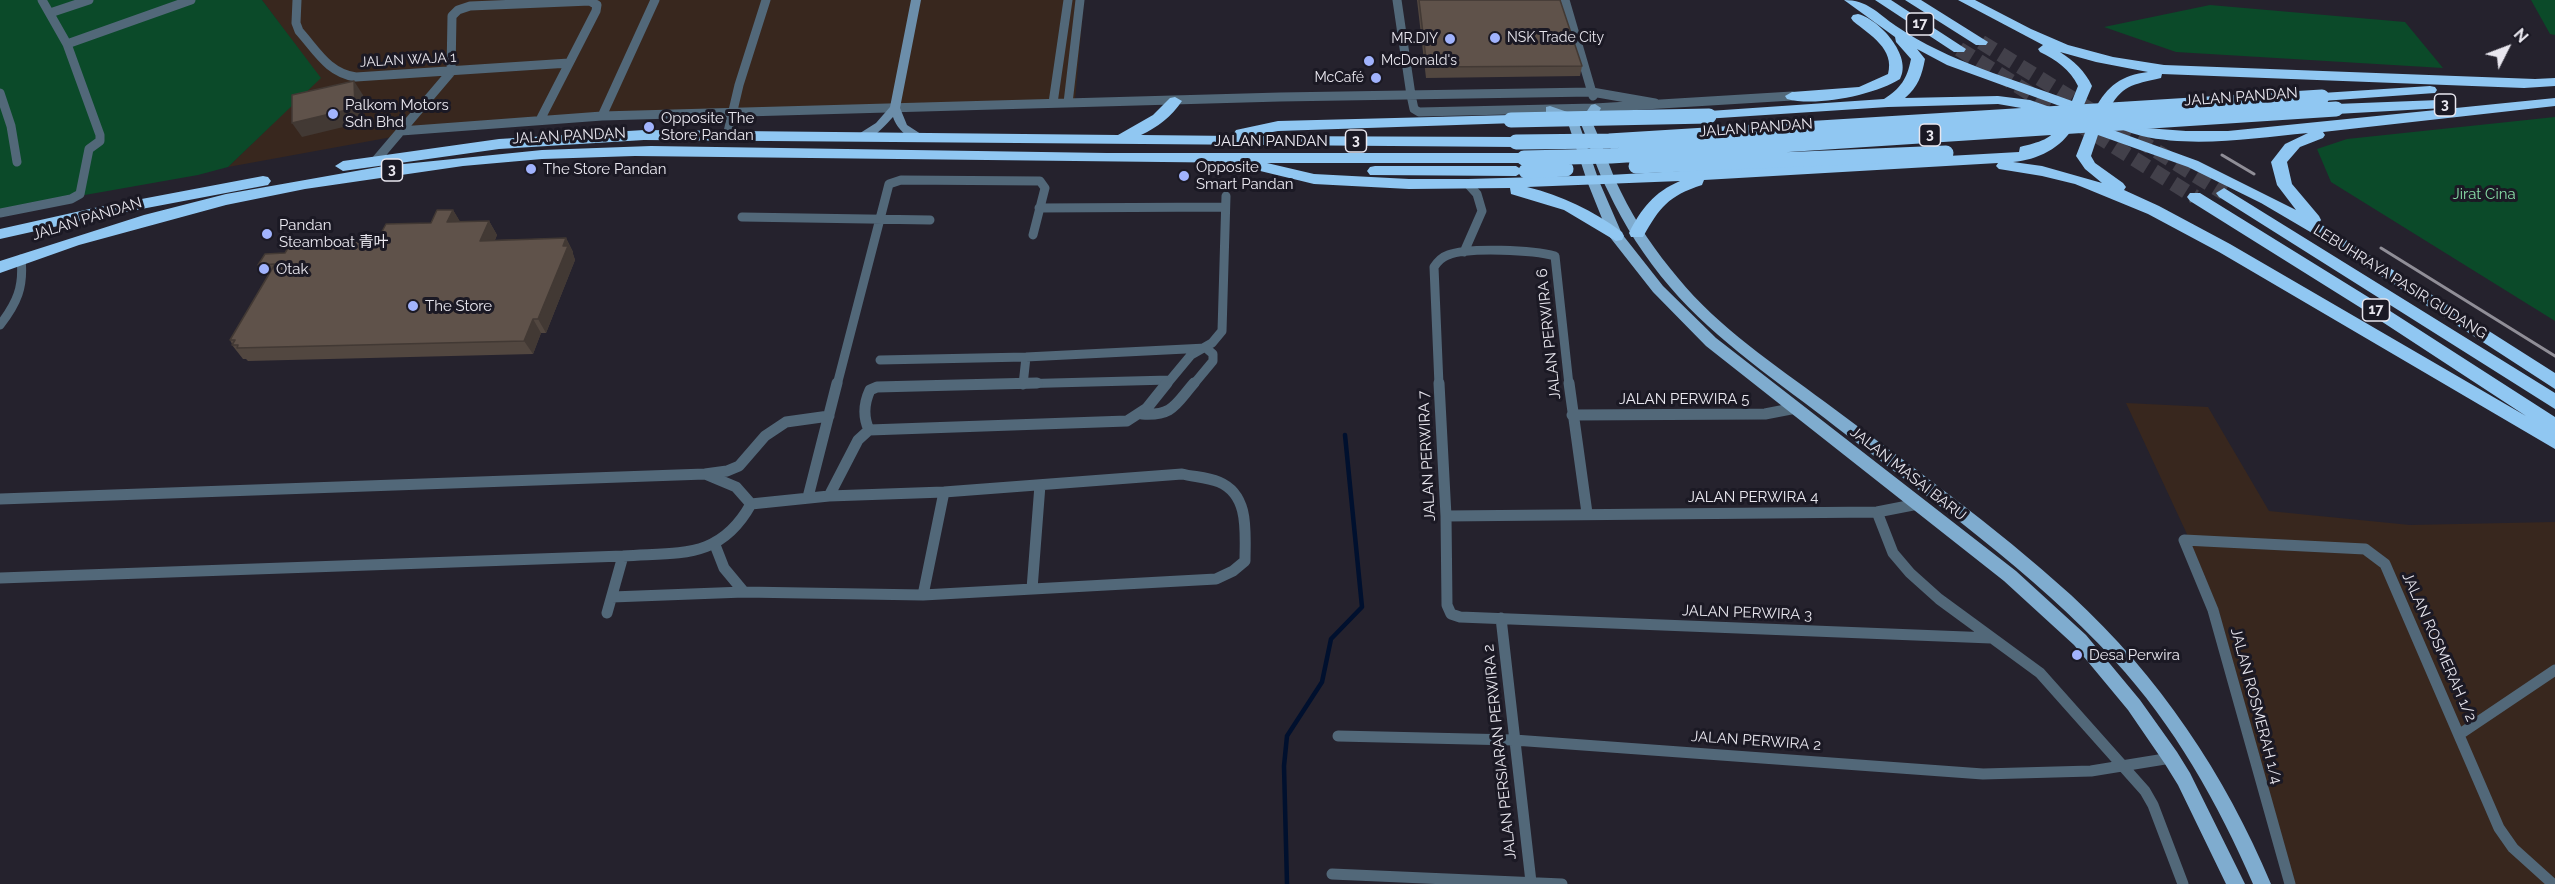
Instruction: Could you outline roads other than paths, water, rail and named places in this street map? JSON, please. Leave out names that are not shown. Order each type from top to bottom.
[{"type":"highway","points":[[1792,96],[1865,90],[1880,86],[1895,76],[1898,61],[1890,46],[1838,0]]},
{"type":"highway","points":[[1851,0],[1894,31],[1952,62],[2223,176],[2347,246],[2555,382]]},
{"type":"highway","name":"17","points":[[1882,0],[1959,49]]},
{"type":"highway","name":"17","points":[[1912,0],[1981,42]]},
{"type":"highway","points":[[1227,159],[1309,169],[2029,156],[2037,150],[2052,145],[2060,138],[2085,86],[2081,75],[2055,55],[1957,0]]},
{"type":"highway","points":[[1965,0],[2028,33],[2068,50],[2117,63],[2181,72],[2534,83]]},
{"type":"highway","points":[[1888,103],[1905,91],[1915,80],[1918,59],[1894,31]]},
{"type":"highway","points":[[2181,72],[2128,79],[2110,93],[2086,142],[2083,156],[2090,166],[2158,213],[2408,354],[2555,442]]},
{"type":"highway","name":"JALAN PANDAN","points":[[0,234],[94,213],[377,159],[510,143],[644,135],[1195,141],[1609,141],[2555,82]]},
{"type":"highway","points":[[1195,141],[1278,126],[1709,116],[1888,103],[1998,100],[2073,114]]},
{"type":"highway","points":[[1119,140],[1152,124],[1167,112],[1175,101]]},
{"type":"highway","points":[[2096,123],[2186,137],[2364,123],[2555,101]]},
{"type":"highway","name":"JALAN PANDAN","points":[[1525,164],[1611,156],[2336,109],[2555,101]]},
{"type":"highway","points":[[2347,246],[2315,221],[2296,202],[2285,185],[2279,162],[2290,147],[2299,140],[2364,123]]},
{"type":"highway","name":"JALAN PANDAN","points":[[0,267],[143,220],[219,202],[342,178],[414,167],[518,156],[622,151],[1227,159]]},
{"type":"highway","points":[[1227,159],[1314,179],[1408,184],[1473,184],[1601,180],[1942,158],[2050,172],[2082,181],[2158,213]]},
{"type":"highway","points":[[1637,233],[1656,200],[1675,188],[1722,173]]},
{"type":"highway","points":[[1473,184],[1553,198],[1588,214],[1616,236]]},
{"type":"highway","name":"LEBUHRAYA PASIR GUDANG","points":[[2224,193],[2555,402]]},
{"type":"highway","name":"17","points":[[2195,197],[2367,304],[2555,426]]},
{"type":"main road","name":"JALAN MASAI BARU","points":[[1595,108],[1587,124],[1616,236],[1658,289],[1711,342],[2010,576],[2080,640],[2134,705],[2171,758],[2184,779],[2236,884]]},
{"type":"main road","name":"JALAN MASAI BARU","points":[[1550,110],[1572,118],[1601,180],[1637,233],[1675,283],[1728,335],[2033,572],[2096,630],[2156,697],[2190,747],[2213,785],[2262,884]]},
{"type":"street","points":[[0,213],[70,199],[80,194],[89,149],[100,141],[100,135],[67,44],[42,0]]},
{"type":"street","points":[[50,13],[89,0]]},
{"type":"street","points":[[67,44],[191,0]]},
{"type":"street","name":"JALAN WAJA 1","points":[[297,0],[296,23],[299,32],[334,71],[343,75],[451,72],[569,63]]},
{"type":"street","points":[[602,116],[655,0]]},
{"type":"street","points":[[727,136],[766,0]]},
{"type":"street","points":[[861,138],[880,125],[895,108],[916,0]]},
{"type":"street","points":[[1053,104],[1068,0]]},
{"type":"street","points":[[1068,103],[1080,0]]},
{"type":"street","points":[[1397,0],[1411,95],[1414,109],[1419,112],[1550,110],[1792,96]]},
{"type":"street","points":[[1565,0],[1595,108]]},
{"type":"street","points":[[377,159],[451,72],[452,16],[458,10],[470,6],[590,1],[597,4],[596,11],[540,120]]},
{"type":"street","points":[[401,130],[602,116],[1411,95],[1592,92],[1655,103]]},
{"type":"street","points":[[0,93],[11,126],[16,162]]},
{"type":"street","points":[[1610,107],[1617,101],[1613,96]]},
{"type":"street","points":[[895,108],[902,127],[921,138]]},
{"type":"street","points":[[808,497],[889,184],[901,180],[1040,181],[1045,188],[1033,235]]},
{"type":"street","points":[[1464,252],[1466,244],[1482,220],[1483,208],[1473,184]]},
{"type":"street","points":[[829,496],[858,440],[869,430],[1127,421],[1142,414],[1192,354],[1218,340],[1222,331],[1225,202],[1039,208]]},
{"type":"street","points":[[742,217],[930,220]]},
{"type":"street","name":"JALAN PERWIRA 6","points":[[1452,254],[1464,252],[1544,253],[1555,256],[1572,415],[1587,513]]},
{"type":"street","name":"JALAN PERWIRA 7","points":[[1452,254],[1440,259],[1433,270],[1446,516],[1447,605],[1451,614],[1460,617],[1501,618]]},
{"type":"street","points":[[0,325],[22,294],[24,277],[21,260]]},
{"type":"street","points":[[880,360],[1026,357],[1206,348],[1213,354],[1213,361],[1173,408],[1161,415],[1142,414]]},
{"type":"street","points":[[1023,385],[1026,357]]},
{"type":"street","points":[[869,430],[865,418],[868,393],[874,388],[1170,380]]},
{"type":"street","name":"JALAN PERWIRA 5","points":[[1572,415],[1765,414],[1796,408]]},
{"type":"street","points":[[0,499],[705,474],[727,471],[740,466],[765,436],[786,422],[828,416]]},
{"type":"street","points":[[705,474],[736,487],[751,504]]},
{"type":"street","points":[[612,597],[744,592],[923,595],[1216,579],[1233,571],[1245,561],[1244,511],[1237,492],[1220,482],[1182,474],[944,492],[808,497],[751,504]]},
{"type":"street","points":[[1032,589],[1040,485]]},
{"type":"street","points":[[923,595],[944,492]]},
{"type":"street","points":[[0,578],[623,556],[715,545],[739,523],[751,504]]},
{"type":"street","name":"JALAN PERWIRA 4","points":[[1587,513],[1876,512],[1918,504]]},
{"type":"street","points":[[1876,512],[1893,553],[1910,573],[1939,599],[2040,673],[2125,767],[2148,797],[2183,884]]},
{"type":"street","points":[[1446,516],[1587,513]]},
{"type":"street","name":"JALAN ROSMERAH 1/2","points":[[2184,540],[2365,549],[2385,564],[2499,828],[2513,848],[2553,884]]},
{"type":"street","name":"JALAN ROSMERAH 1/4","points":[[2184,540],[2213,610],[2290,884]]},
{"type":"street","points":[[715,545],[724,568],[744,592]]},
{"type":"street","points":[[608,613],[623,556]]},
{"type":"street","name":"JALAN PERWIRA 3","points":[[1501,618],[1992,638]]},
{"type":"street","name":"JALAN PERSIARAN PERWIRA 2","points":[[1501,618],[1531,882]]},
{"type":"street","points":[[2460,734],[2555,670]]},
{"type":"street","name":"JALAN PERWIRA 2","points":[[1338,736],[1514,740],[1983,774],[2091,771],[2171,758]]},
{"type":"street","points":[[1332,874],[1562,884]]},
{"type":"waterway","points":[[1287,884],[1284,766],[1287,736],[1322,682],[1331,639],[1362,607],[1345,435]]},
{"type":"tunnel","points":[[1981,42],[2224,193]]},
{"type":"tunnel","points":[[1959,49],[2195,197]]},
{"type":"railway","points":[[2222,155],[2254,174]]},
{"type":"railway","points":[[2381,248],[2555,356]]},
{"type":"place","name":"NSK Trade City","points":[[1495,38]]},
{"type":"place","name":"MR.DIY","points":[[1450,39]]},
{"type":"place","name":"McDonald's","points":[[1369,61]]},
{"type":"place","name":"McCafé","points":[[1376,78]]},
{"type":"place","name":"Palkom Motors Sdn Bhd","points":[[333,114]]},
{"type":"place","name":"Opposite The Store Pandan","points":[[649,127]]},
{"type":"place","name":"The Store Pandan","points":[[531,169]]},
{"type":"place","name":"Opposite Smart Pandan","points":[[1184,176]]},
{"type":"place","name":"Pandan Steamboat 青叶","points":[[267,234]]},
{"type":"place","name":"Otak","points":[[264,269]]},
{"type":"place","name":"The Store","points":[[413,306]]},
{"type":"place","name":"Desa Perwira","points":[[2077,655]]},
{"type":"park label","name":"Jirat Cina","points":[[2484,194]]}]
